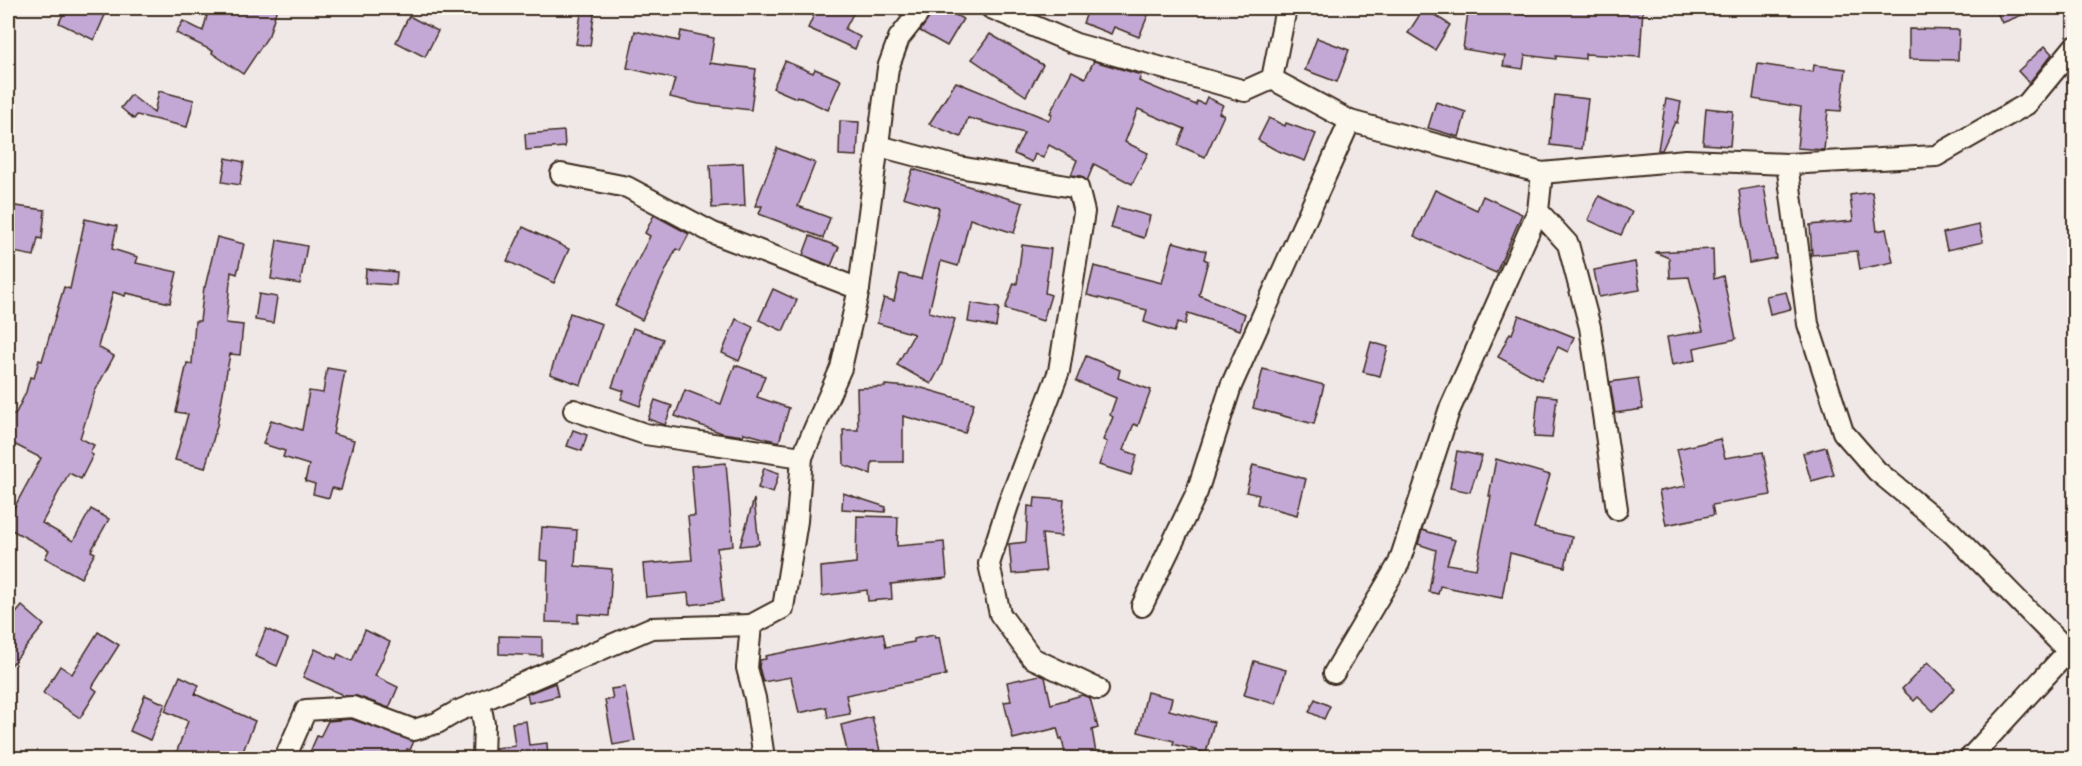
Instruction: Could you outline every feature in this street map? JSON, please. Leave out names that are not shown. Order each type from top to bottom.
[{"type":"street","points":[[285,759],[306,710],[354,707],[414,730],[437,723],[456,712],[651,628],[751,625],[783,608],[797,521],[802,457],[841,368],[859,290],[888,68],[898,38],[921,8]]},
{"type":"street","points":[[991,8],[1076,44],[1245,91],[1272,79]]},
{"type":"street","points":[[1272,79],[1286,8]]},
{"type":"street","points":[[1272,79],[1350,121],[1542,173],[1686,160],[1787,164],[1936,156],[2027,104],[2074,46]]},
{"type":"street","points":[[1142,606],[1197,492],[1231,386],[1350,121]]},
{"type":"street","points":[[879,146],[959,167],[1078,188],[1084,212],[1059,371],[1008,505],[989,564],[1000,614],[1032,658],[1098,689]]},
{"type":"street","points":[[1787,164],[1808,324],[1843,432],[1877,471],[1950,531],[2071,648],[1970,759]]},
{"type":"street","points":[[1334,673],[1399,563],[1449,411],[1538,211],[1542,173]]},
{"type":"street","points":[[561,174],[627,187],[713,233],[859,290]]},
{"type":"street","points":[[1538,211],[1568,244],[1587,316],[1617,509]]},
{"type":"street","points":[[574,410],[645,434],[802,457]]},
{"type":"street","points":[[751,625],[747,668],[755,698],[764,759]]},
{"type":"street","points":[[480,703],[484,724],[483,759]]},
{"type":"building","points":[[66,8],[90,8],[105,15],[94,40],[59,23]]},
{"type":"building","points":[[209,8],[277,8],[269,35],[243,74],[212,53],[213,51],[176,33],[183,21],[203,31]]},
{"type":"building","points":[[582,8],[595,8],[590,46],[576,44]]},
{"type":"building","points":[[817,8],[856,8],[845,29],[860,37],[855,49],[808,28]]},
{"type":"building","points":[[932,8],[943,8],[963,19],[947,46],[920,31],[929,18]]},
{"type":"building","points":[[1089,8],[1151,8],[1139,37],[1114,27],[1111,34],[1083,23]]},
{"type":"building","points":[[1424,8],[1450,25],[1435,50],[1408,33]]},
{"type":"building","points":[[1484,8],[1527,15],[1528,8],[1643,8],[1640,57],[1585,54],[1585,59],[1556,56],[1556,59],[1525,55],[1523,69],[1503,66],[1505,56],[1463,49],[1468,12],[1484,14]]},
{"type":"building","points":[[1995,8],[2039,8],[2002,23]]},
{"type":"building","points":[[409,16],[438,31],[425,57],[396,42]]},
{"type":"building","points":[[1909,29],[1959,30],[1958,60],[1909,59]]},
{"type":"building","points":[[635,31],[679,41],[681,31],[714,38],[710,63],[756,69],[751,110],[699,104],[670,97],[675,79],[627,68]]},
{"type":"building","points":[[990,34],[1043,65],[1026,96],[972,59]]},
{"type":"building","points":[[1317,38],[1349,50],[1337,82],[1305,70]]},
{"type":"building","points":[[2045,46],[2052,54],[2029,83],[2018,71]]},
{"type":"building","points":[[785,61],[813,73],[815,69],[841,80],[828,110],[773,88]]},
{"type":"building","points":[[1094,61],[1141,75],[1139,81],[1196,105],[1197,101],[1204,104],[1207,97],[1223,105],[1219,113],[1224,115],[1205,157],[1178,145],[1185,129],[1138,109],[1125,142],[1148,153],[1132,184],[1094,164],[1087,181],[1081,176],[1071,175],[1077,160],[1049,145],[1043,158],[1035,154],[1032,162],[1014,154],[1024,133],[968,118],[961,137],[929,124],[956,82],[1049,120],[1052,114],[1050,113],[1072,71],[1085,78]]},
{"type":"building","points":[[1758,64],[1813,72],[1814,65],[1846,69],[1841,111],[1828,110],[1824,150],[1797,148],[1801,107],[1753,99]]},
{"type":"building","points":[[159,91],[194,100],[187,127],[137,115],[134,119],[121,108],[131,95],[154,113]]},
{"type":"building","points":[[1555,95],[1588,99],[1582,149],[1550,145]]},
{"type":"building","points":[[1666,99],[1681,102],[1677,123],[1675,122],[1662,150],[1658,150]]},
{"type":"building","points":[[1436,102],[1466,112],[1459,137],[1428,128]]},
{"type":"building","points":[[1706,108],[1733,111],[1730,146],[1703,144]]},
{"type":"building","points":[[1269,118],[1285,126],[1286,123],[1316,134],[1305,161],[1258,140]]},
{"type":"building","points":[[840,121],[859,122],[857,156],[839,155]]},
{"type":"building","points":[[564,131],[565,147],[526,150],[525,134]]},
{"type":"building","points":[[777,148],[815,163],[798,206],[830,218],[823,238],[759,214],[762,206],[755,206]]},
{"type":"building","points":[[226,158],[244,162],[240,185],[222,182]]},
{"type":"building","points":[[743,163],[745,206],[712,208],[710,165]]},
{"type":"building","points":[[913,169],[1023,203],[1014,233],[970,219],[958,266],[941,261],[929,312],[955,319],[941,366],[931,384],[897,365],[914,334],[877,323],[884,298],[894,301],[900,274],[921,279],[939,208],[903,197]]},
{"type":"building","points":[[1764,186],[1776,258],[1749,263],[1739,190]]},
{"type":"building","points":[[1435,190],[1477,210],[1483,196],[1522,214],[1496,273],[1414,236]]},
{"type":"building","points":[[1872,192],[1877,231],[1886,229],[1893,262],[1860,269],[1857,251],[1812,255],[1810,225],[1853,221],[1850,195]]},
{"type":"building","points":[[1599,196],[1632,212],[1621,235],[1588,220]]},
{"type":"building","points":[[8,205],[45,210],[42,239],[38,238],[34,256],[8,251]]},
{"type":"building","points":[[1117,207],[1150,216],[1144,238],[1111,228]]},
{"type":"building","points":[[654,215],[689,234],[680,251],[676,249],[642,320],[615,306],[650,236],[645,233]]},
{"type":"building","points":[[85,219],[117,226],[112,249],[138,257],[136,263],[177,272],[170,303],[113,292],[98,347],[114,356],[95,391],[80,438],[94,445],[90,453],[93,455],[81,479],[69,473],[42,523],[73,541],[91,509],[109,519],[91,551],[95,553],[81,578],[45,558],[49,550],[8,528],[8,519],[41,458],[8,441],[8,421],[11,413],[15,415],[30,377],[34,378],[39,360],[42,361],[64,287],[70,289]]},
{"type":"building","points":[[1979,225],[1983,242],[1947,250],[1943,233]]},
{"type":"building","points":[[523,227],[569,249],[554,283],[507,261]]},
{"type":"building","points":[[810,236],[839,247],[831,266],[803,255]]},
{"type":"building","points":[[217,237],[244,244],[237,274],[231,272],[226,323],[243,325],[240,355],[230,354],[217,426],[205,468],[175,460],[188,414],[176,412],[187,363],[192,364],[195,321],[200,321],[204,287]]},
{"type":"building","points":[[277,240],[307,246],[300,284],[271,279]]},
{"type":"building","points":[[1173,242],[1206,251],[1204,259],[1208,261],[1199,295],[1245,314],[1240,330],[1188,313],[1185,325],[1178,322],[1174,332],[1144,322],[1147,310],[1087,295],[1094,266],[1162,283]]},
{"type":"building","points":[[1022,245],[1051,249],[1045,293],[1051,295],[1043,321],[1005,309],[1014,283],[1017,284]]},
{"type":"building","points":[[1713,249],[1714,279],[1723,276],[1736,339],[1694,348],[1696,360],[1672,365],[1667,337],[1703,331],[1689,277],[1670,278],[1669,258],[1655,252]]},
{"type":"building","points":[[1635,262],[1640,290],[1599,297],[1594,270]]},
{"type":"building","points":[[366,269],[397,272],[396,285],[365,283]]},
{"type":"building","points":[[773,289],[797,300],[783,331],[759,320]]},
{"type":"building","points":[[1786,292],[1791,309],[1770,314],[1766,296]]},
{"type":"building","points":[[259,294],[277,297],[273,323],[255,320]]},
{"type":"building","points":[[971,303],[999,308],[996,327],[968,322]]},
{"type":"building","points":[[570,313],[602,324],[581,385],[550,374]]},
{"type":"building","points":[[1519,315],[1574,337],[1568,352],[1558,347],[1541,380],[1498,357],[1510,333],[1512,334]]},
{"type":"building","points":[[736,319],[753,327],[739,361],[722,353]]},
{"type":"building","points":[[633,328],[663,339],[640,406],[621,399],[624,391],[612,387]]},
{"type":"building","points":[[1371,342],[1388,347],[1380,376],[1363,372]]},
{"type":"building","points":[[1086,356],[1120,370],[1118,378],[1151,390],[1138,426],[1134,424],[1123,450],[1137,455],[1131,475],[1099,465],[1107,442],[1103,440],[1113,417],[1110,415],[1116,398],[1076,381]]},
{"type":"building","points":[[735,365],[765,376],[757,397],[789,408],[779,442],[744,433],[743,436],[722,433],[675,416],[685,390],[721,404]]},
{"type":"building","points":[[327,368],[345,371],[333,434],[354,440],[341,490],[332,488],[329,498],[313,494],[315,484],[305,481],[309,465],[283,457],[285,451],[263,444],[271,420],[302,430],[309,391],[323,393]]},
{"type":"building","points":[[1263,369],[1324,385],[1314,424],[1253,408]]},
{"type":"building","points":[[1638,378],[1643,409],[1615,413],[1610,382]]},
{"type":"building","points":[[885,385],[922,388],[974,403],[965,433],[903,416],[903,462],[872,462],[871,474],[844,465],[843,430],[858,430],[857,388],[885,387]]},
{"type":"building","points":[[1538,395],[1557,397],[1552,438],[1534,437]]},
{"type":"building","points":[[655,400],[672,406],[665,425],[648,419]]},
{"type":"building","points":[[573,430],[587,435],[582,451],[567,446]]},
{"type":"building","points":[[1720,439],[1725,458],[1763,452],[1771,495],[1712,505],[1714,515],[1666,525],[1659,491],[1686,486],[1677,449]]},
{"type":"building","points":[[1826,447],[1834,475],[1811,481],[1803,453]]},
{"type":"building","points":[[1457,451],[1482,456],[1470,492],[1450,488]]},
{"type":"building","points":[[1496,459],[1550,475],[1534,528],[1572,537],[1565,567],[1510,553],[1502,598],[1440,586],[1438,594],[1429,592],[1436,550],[1418,544],[1422,530],[1455,540],[1447,564],[1476,569]]},
{"type":"building","points":[[726,463],[733,546],[717,548],[723,601],[689,605],[688,593],[646,597],[643,564],[692,560],[688,516],[695,516],[691,466]]},
{"type":"building","points":[[1253,465],[1306,479],[1297,515],[1257,504],[1259,495],[1246,492]]},
{"type":"building","points":[[764,468],[779,473],[773,493],[758,488]]},
{"type":"building","points":[[843,493],[886,507],[885,512],[842,509]]},
{"type":"building","points":[[1035,498],[1064,500],[1061,536],[1042,534],[1046,571],[1012,574],[1009,544],[1026,542],[1028,506],[1034,507]]},
{"type":"building","points":[[754,499],[759,544],[740,546]]},
{"type":"building","points":[[857,516],[898,517],[897,546],[944,542],[947,578],[891,584],[892,599],[868,601],[867,590],[822,596],[821,567],[856,563]]},
{"type":"building","points":[[542,527],[577,530],[575,566],[612,569],[609,616],[578,614],[578,623],[546,622],[548,561],[540,560]]},
{"type":"building","points":[[22,606],[44,625],[8,669],[8,623]]},
{"type":"building","points":[[266,629],[288,639],[277,666],[255,656]]},
{"type":"building","points":[[365,630],[390,642],[375,676],[398,687],[389,708],[357,696],[341,696],[303,677],[315,649],[336,659],[338,654],[352,661]]},
{"type":"building","points":[[98,632],[119,645],[92,687],[97,691],[80,718],[43,693],[60,666],[72,674]]},
{"type":"building","points":[[883,633],[886,647],[914,642],[914,639],[918,638],[934,635],[935,638],[939,637],[946,675],[846,695],[850,714],[828,718],[826,707],[799,713],[791,677],[763,682],[759,667],[760,660],[766,659],[765,656]]},
{"type":"building","points":[[499,636],[542,637],[542,656],[499,654]]},
{"type":"building","points":[[1254,661],[1286,670],[1276,704],[1244,695]]},
{"type":"building","points":[[1928,662],[1955,688],[1933,711],[1918,697],[1914,701],[1902,689]]},
{"type":"building","points":[[1040,675],[1045,677],[1051,704],[1082,695],[1090,698],[1098,728],[1092,730],[1097,759],[1066,759],[1062,738],[1060,739],[1057,728],[1013,739],[1004,702],[1011,701],[1007,682]]},
{"type":"building","points":[[180,676],[199,685],[195,694],[255,721],[240,759],[174,759],[188,721],[165,711]]},
{"type":"building","points":[[555,683],[558,696],[529,703],[527,694]]},
{"type":"building","points":[[625,687],[635,741],[613,745],[605,700],[613,699],[611,689]]},
{"type":"building","points":[[1147,692],[1172,698],[1169,710],[1214,722],[1206,753],[1173,744],[1174,741],[1138,732]]},
{"type":"building","points":[[145,695],[165,704],[150,740],[130,731]]},
{"type":"building","points":[[1315,699],[1330,706],[1324,719],[1309,712]]},
{"type":"building","points":[[872,717],[880,751],[849,759],[841,725]]},
{"type":"building","points":[[351,719],[414,741],[410,750],[407,749],[404,759],[307,759],[317,736],[320,737],[328,721]]},
{"type":"building","points":[[526,721],[529,745],[547,743],[548,759],[495,759],[495,748],[515,746],[512,723]]}]
